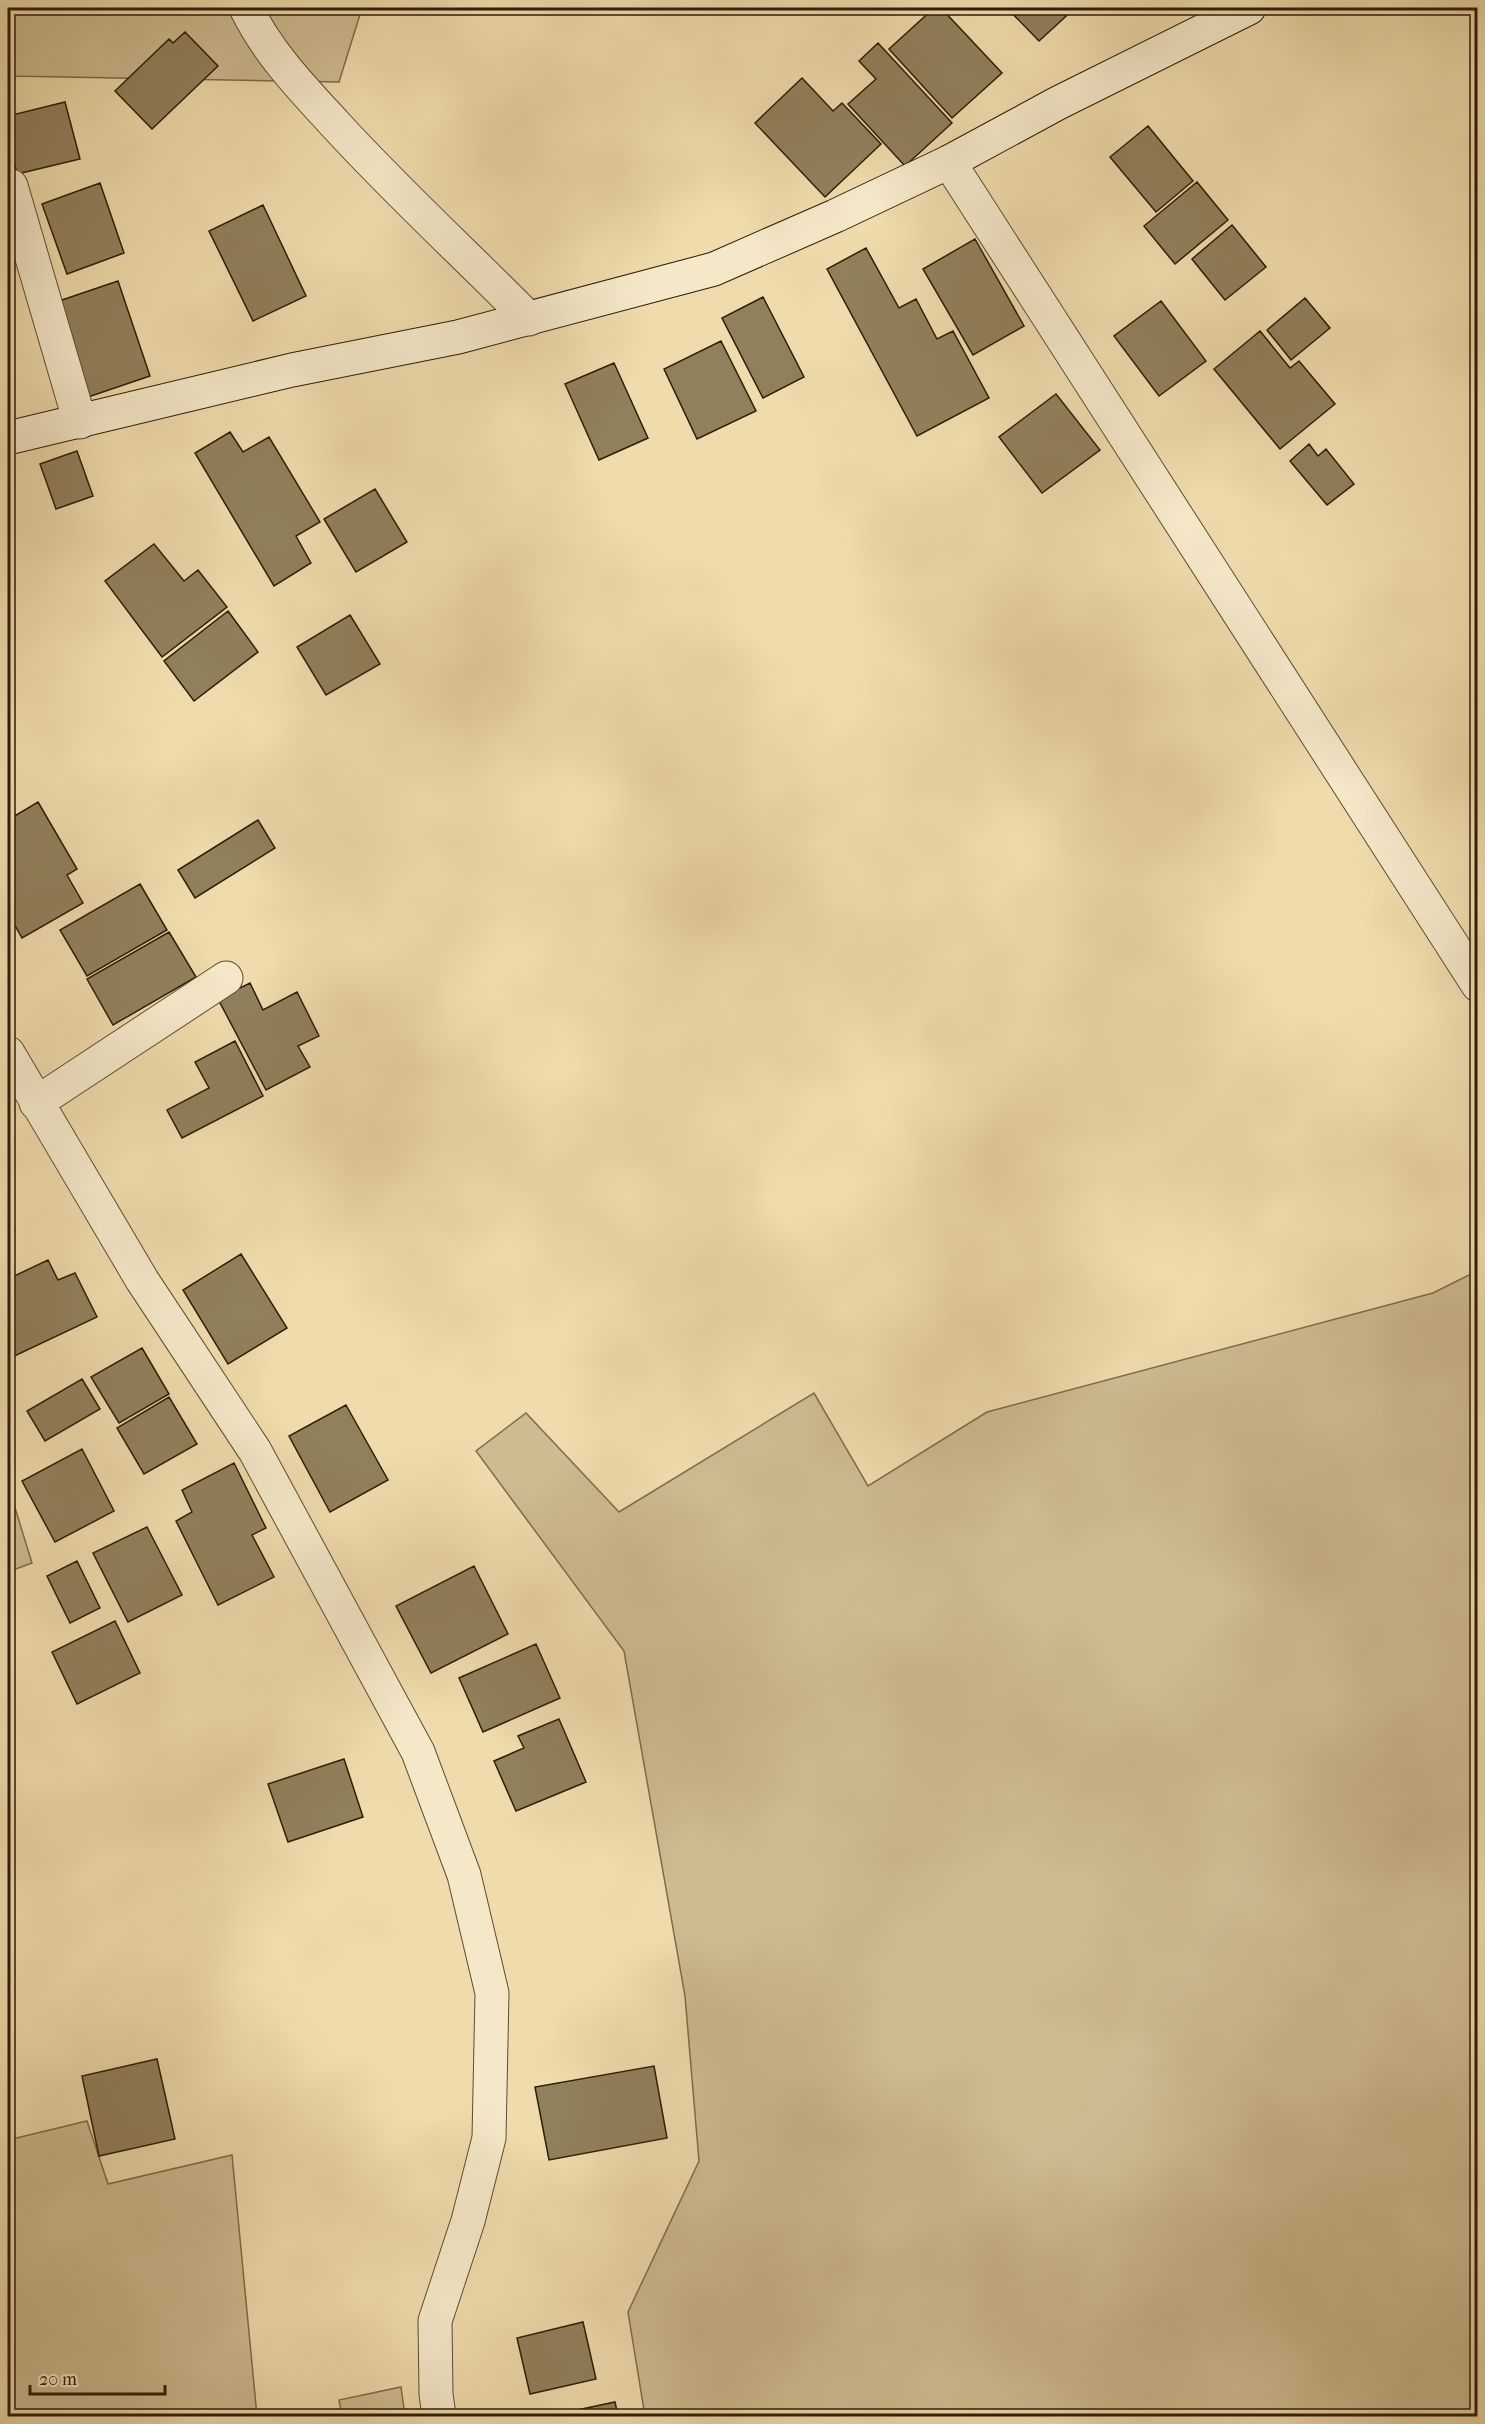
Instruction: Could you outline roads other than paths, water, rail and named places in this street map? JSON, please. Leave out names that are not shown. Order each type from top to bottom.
[{"type":"street","points":[[246,8],[259,34],[286,71],[365,156],[529,320]]},
{"type":"street","points":[[8,438],[292,370],[458,337],[529,320],[714,268],[835,216],[949,162],[1058,104],[1249,8]]},
{"type":"street","points":[[949,162],[1478,985]]},
{"type":"street","points":[[11,186],[80,422]]},
{"type":"street","points":[[36,1103],[226,978]]},
{"type":"street","points":[[8,1053],[142,1281],[255,1451],[418,1752],[464,1875],[492,1993],[489,2138],[468,2221],[435,2321],[436,2394],[439,2416]]}]
